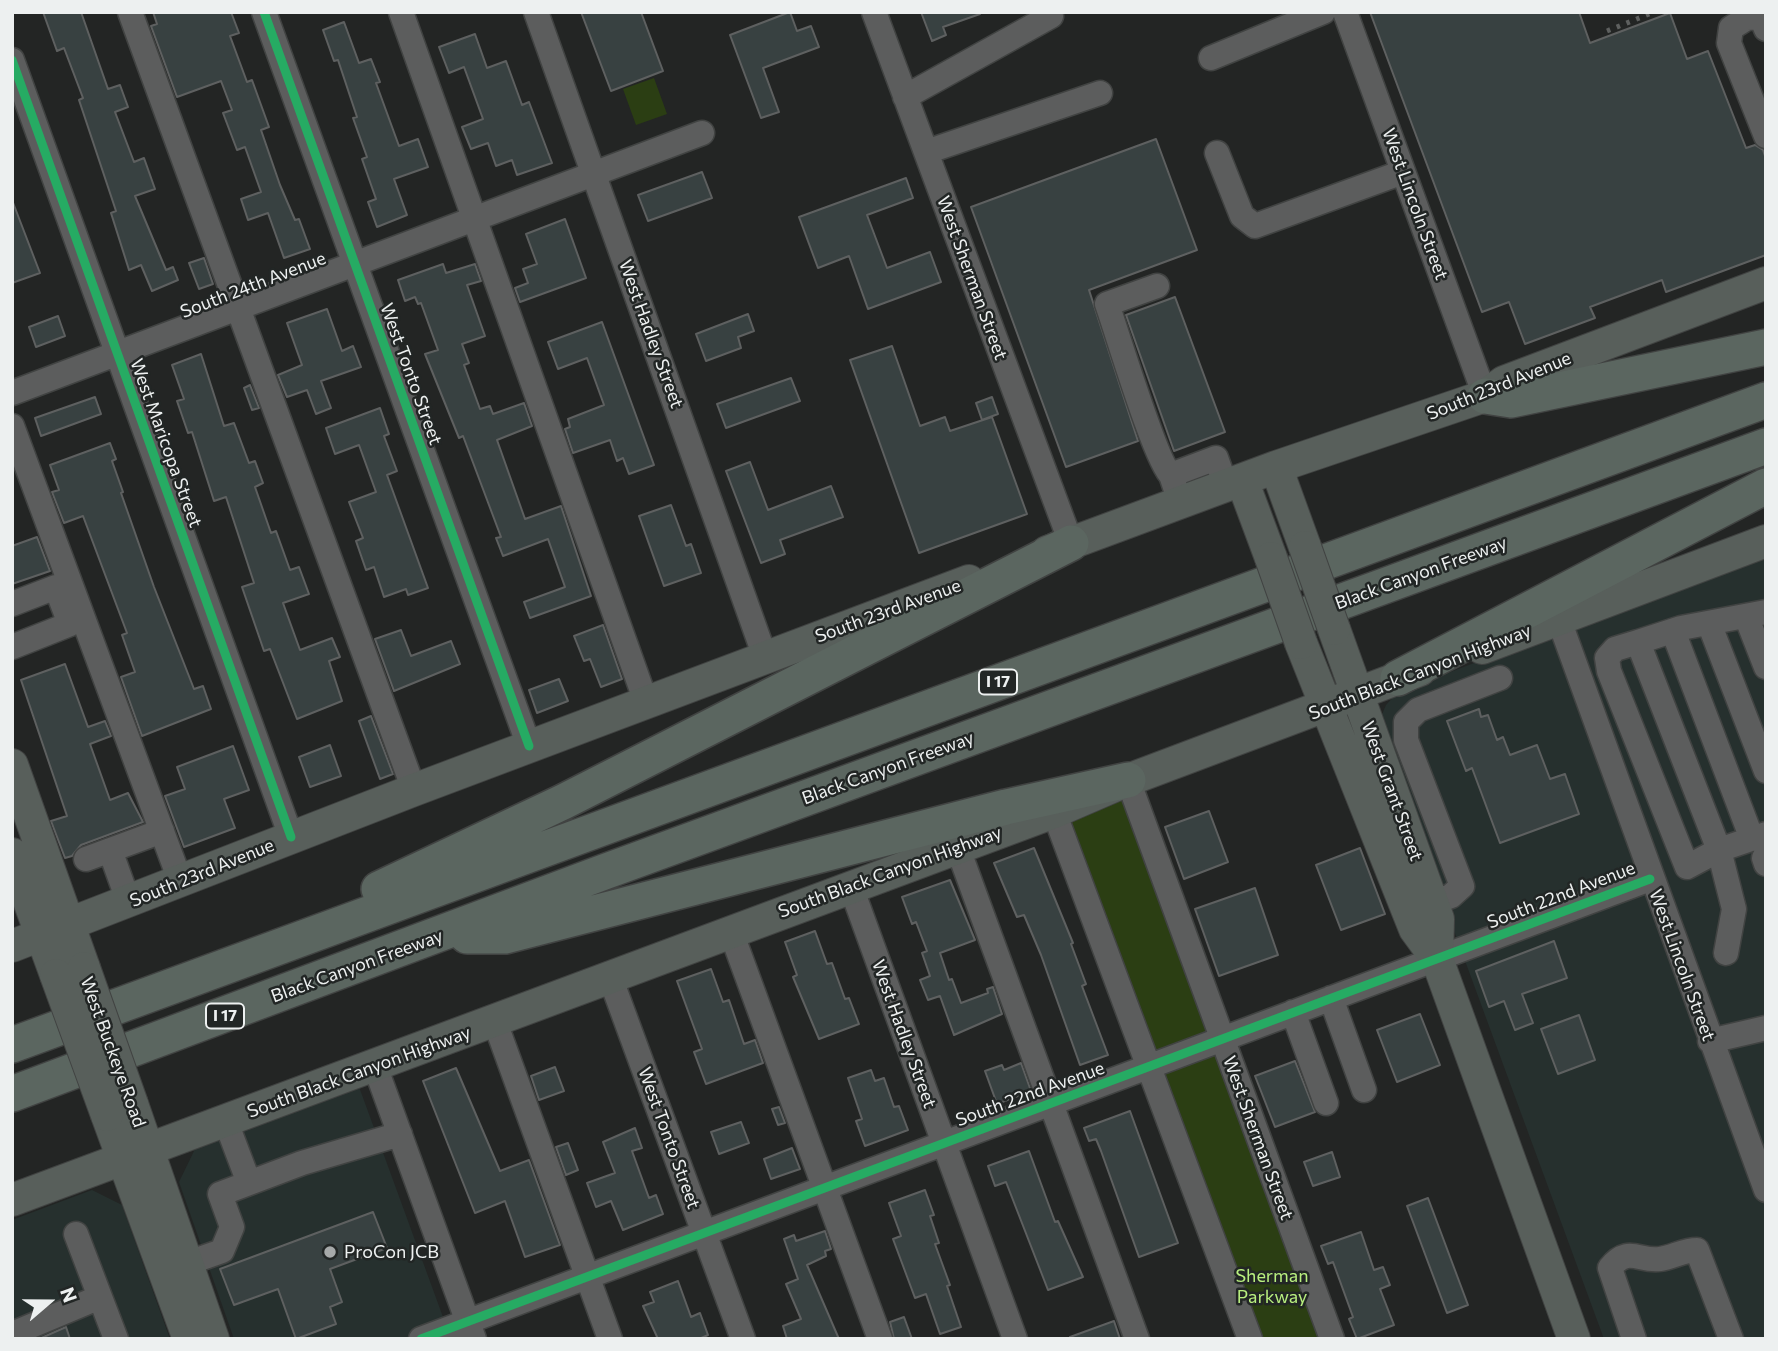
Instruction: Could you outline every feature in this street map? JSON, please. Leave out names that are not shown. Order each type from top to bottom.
[{"type":"highway","points":[[1485,396],[1511,400],[1766,347]]},
{"type":"highway","name":"I 17","points":[[12,1045],[1766,400]]},
{"type":"highway","name":"Black Canyon Freeway","points":[[12,1094],[604,872],[1766,446]]},
{"type":"highway","points":[[1410,674],[1766,486]]},
{"type":"highway","points":[[232,965],[312,921],[563,802],[1070,543]]},
{"type":"highway","points":[[439,936],[505,936],[1006,807],[1128,780]]},
{"type":"main road","name":"South 23rd Avenue","points":[[12,946],[181,883],[414,790],[1070,543],[1176,489],[1234,483],[1485,396],[1504,382],[1766,283]]},
{"type":"main road","name":"West Grant Street","points":[[1276,467],[1438,919],[1437,959]]},
{"type":"main road","name":"West Grant Street","points":[[1234,483],[1259,526],[1325,708],[1415,929],[1437,959],[1574,1339]]},
{"type":"main road","name":"South Black Canyon Highway","points":[[12,1200],[495,1022],[1054,811],[1128,780],[1766,541]]},
{"type":"main road","name":"West Buckeye Road","points":[[12,765],[55,931],[136,1155],[189,1339]]},
{"type":"main road","name":"West Buckeye Road","points":[[12,854],[55,931]]},
{"type":"main road","name":"West Buckeye Road","points":[[136,1155],[188,1263],[213,1339]]},
{"type":"street","points":[[130,12],[414,790]]},
{"type":"street","name":"West Tonto Street","points":[[264,12],[529,747]]},
{"type":"street","points":[[401,12],[646,702]]},
{"type":"street","name":"West Hadley Street","points":[[536,12],[765,657]]},
{"type":"street","name":"West Sherman Street","points":[[874,12],[1070,543]]},
{"type":"street","points":[[1211,58],[1322,12]]},
{"type":"street","name":"West Lincoln Street","points":[[1345,12],[1485,396]]},
{"type":"street","points":[[905,97],[931,86],[1051,16]]},
{"type":"street","points":[[1766,29],[1762,17],[1747,18],[1731,28],[1729,43],[1766,136]]},
{"type":"street","name":"West Maricopa Street","points":[[12,60],[291,837]]},
{"type":"street","points":[[926,152],[1100,93]]},
{"type":"street","name":"South 24th Avenue","points":[[12,393],[702,133]]},
{"type":"street","points":[[1217,153],[1242,216],[1255,226],[1403,172]]},
{"type":"street","points":[[1157,286],[1107,304],[1155,446],[1176,489]]},
{"type":"street","points":[[12,426],[181,883]]},
{"type":"street","points":[[12,604],[56,587],[70,624],[12,647]]},
{"type":"street","points":[[1673,631],[1762,849],[1720,850],[1687,867],[1609,671],[1607,658],[1615,649],[1673,631],[1756,614],[1766,667]]},
{"type":"street","name":"West Lincoln Street","points":[[1559,620],[1650,879],[1766,1190]]},
{"type":"street","points":[[1709,623],[1766,771]]},
{"type":"street","points":[[1638,642],[1720,850],[1734,909],[1727,953]]},
{"type":"street","points":[[1410,674],[1433,704]]},
{"type":"street","points":[[1432,903],[1451,896],[1462,886],[1406,740],[1406,722],[1418,710],[1500,678]]},
{"type":"street","name":"West Sherman Street","points":[[1128,780],[1332,1339]]},
{"type":"street","points":[[1054,811],[1250,1339]]},
{"type":"street","points":[[86,859],[162,831]]},
{"type":"street","points":[[957,846],[1137,1339]]},
{"type":"street","points":[[110,850],[129,903]]},
{"type":"street","name":"South 22nd Avenue","points":[[421,1339],[471,1330],[588,1276],[1650,879]]},
{"type":"street","name":"West Hadley Street","points":[[851,887],[1015,1339]]},
{"type":"street","points":[[731,932],[880,1339]]},
{"type":"street","name":"West Tonto Street","points":[[610,977],[743,1339]]},
{"type":"street","points":[[1331,998],[1364,1090]]},
{"type":"street","points":[[1293,1012],[1326,1103]]},
{"type":"street","points":[[495,1022],[610,1339]]},
{"type":"street","points":[[1710,1041],[1766,1027]]},
{"type":"street","points":[[375,1066],[471,1330]]},
{"type":"street","points":[[226,1122],[249,1183]]},
{"type":"street","points":[[188,1263],[222,1251],[232,1227],[220,1194],[302,1163],[400,1134]]},
{"type":"street","points":[[76,1234],[116,1339]]},
{"type":"street","points":[[1634,1339],[1610,1268],[1615,1261],[1635,1254],[1658,1260],[1697,1250],[1731,1339]]},
{"type":"street","points":[[12,1334],[100,1297]]},
{"type":"shaded area","points":[[1766,552],[1766,1339],[1604,1339],[1381,732],[1380,719],[1386,705],[1396,694],[1411,687]]},
{"type":"shaded area","points":[[358,1084],[451,1339],[234,1339],[179,1182],[195,1149]]},
{"type":"shaded area","points":[[92,1190],[122,1205],[170,1339],[12,1339],[12,1220]]},
{"type":"green space","points":[[654,78],[667,114],[636,125],[623,89]]},
{"type":"green space","points":[[1124,798],[1209,1028],[1205,1033],[1160,1049],[1154,1049],[1069,827],[1072,814]]},
{"type":"green space","name":"Sherman Parkway","points":[[1212,1056],[1220,1056],[1326,1339],[1256,1339],[1163,1078],[1167,1073]]},
{"type":"building","points":[[43,12],[81,12],[108,89],[120,85],[128,107],[115,112],[134,162],[144,158],[155,189],[135,196],[166,270],[173,267],[178,280],[152,291],[141,265],[129,270],[111,213],[116,211],[79,100],[83,98],[64,48],[57,51]]},
{"type":"building","points":[[153,12],[231,12],[239,33],[230,36],[247,82],[252,80],[269,127],[261,130],[280,185],[295,220],[299,219],[310,249],[284,258],[268,213],[248,220],[241,199],[261,192],[245,147],[237,150],[223,113],[232,110],[221,81],[177,97],[151,26],[157,24]]},
{"type":"building","points":[[581,12],[641,12],[663,71],[611,91]]},
{"type":"building","points":[[790,12],[797,31],[811,26],[819,47],[763,68],[779,112],[761,118],[730,35]]},
{"type":"building","points":[[921,12],[980,14],[943,27],[946,35],[932,41]]},
{"type":"building","points":[[1370,12],[1579,12],[1590,43],[1670,13],[1687,59],[1708,51],[1746,148],[1755,145],[1763,150],[1766,159],[1766,255],[1666,292],[1662,280],[1590,307],[1595,318],[1525,344],[1509,302],[1482,312]]},
{"type":"building","points":[[344,22],[359,63],[371,59],[380,82],[376,83],[399,146],[418,139],[428,167],[394,179],[407,215],[377,227],[368,202],[376,199],[362,159],[367,157],[353,118],[357,117],[338,60],[334,61],[323,30]]},
{"type":"building","points":[[475,34],[487,68],[506,61],[522,105],[529,102],[552,163],[517,175],[512,160],[496,166],[488,143],[471,149],[462,127],[483,119],[464,67],[449,73],[439,47]]},
{"type":"building","points":[[1156,139],[1197,250],[1089,290],[1138,441],[1066,467],[971,207]]},
{"type":"building","points":[[702,172],[712,198],[648,221],[638,195]]},
{"type":"building","points":[[906,178],[913,198],[867,215],[887,268],[930,252],[941,282],[868,309],[849,256],[818,268],[799,217]]},
{"type":"building","points":[[12,200],[40,273],[12,283]]},
{"type":"building","points":[[565,219],[586,278],[520,302],[515,288],[528,283],[523,269],[537,264],[526,234]]},
{"type":"building","points":[[204,258],[213,284],[199,289],[189,263]]},
{"type":"building","points":[[443,264],[446,273],[475,264],[481,281],[467,285],[485,336],[462,344],[469,363],[464,365],[480,409],[490,406],[493,414],[524,403],[532,426],[497,440],[525,519],[561,506],[591,596],[530,618],[524,602],[565,587],[548,539],[503,556],[496,538],[501,537],[463,436],[459,438],[425,354],[438,350],[421,303],[418,304],[415,297],[405,301],[398,280]]},
{"type":"building","points":[[1175,297],[1225,432],[1174,451],[1126,315]]},
{"type":"building","points":[[327,309],[342,351],[353,346],[361,367],[321,381],[331,408],[316,414],[307,390],[287,397],[278,375],[302,365],[287,323]]},
{"type":"building","points":[[748,314],[754,331],[738,337],[741,348],[706,361],[696,334]]},
{"type":"building","points":[[58,316],[65,336],[36,347],[29,327]]},
{"type":"building","points":[[602,322],[654,465],[629,474],[623,458],[617,461],[610,440],[573,453],[565,429],[570,427],[568,419],[604,405],[587,358],[558,369],[548,342]]},
{"type":"building","points":[[892,346],[920,426],[945,417],[950,431],[992,417],[1027,514],[919,553],[850,360]]},
{"type":"building","points":[[201,354],[224,426],[234,423],[249,463],[255,461],[263,483],[255,487],[271,533],[276,531],[290,570],[299,567],[309,594],[283,603],[300,650],[332,638],[340,657],[329,661],[342,701],[297,719],[270,649],[264,651],[242,587],[254,583],[226,497],[214,501],[192,432],[188,433],[177,401],[184,399],[172,365]]},
{"type":"building","points":[[791,378],[800,401],[726,428],[717,404]]},
{"type":"building","points":[[250,385],[259,408],[252,410],[244,388]]},
{"type":"building","points":[[95,397],[101,414],[41,436],[35,418]]},
{"type":"building","points":[[992,397],[998,414],[982,420],[976,403]]},
{"type":"building","points":[[380,408],[389,434],[384,436],[397,471],[387,475],[428,588],[408,595],[406,589],[384,597],[374,567],[366,570],[356,541],[363,538],[349,502],[376,492],[359,445],[335,454],[326,428]]},
{"type":"building","points":[[110,443],[116,459],[112,461],[123,492],[121,493],[154,587],[194,689],[203,686],[211,709],[142,736],[121,677],[135,672],[122,635],[127,633],[83,516],[64,523],[52,492],[59,490],[50,465]]},
{"type":"building","points":[[750,462],[768,510],[831,486],[843,517],[780,540],[785,554],[761,563],[726,471]]},
{"type":"building","points":[[671,505],[686,546],[691,544],[701,573],[664,586],[639,516]]},
{"type":"building","points":[[37,537],[50,571],[12,584],[12,546]]},
{"type":"building","points":[[603,625],[622,679],[601,687],[590,659],[584,661],[574,636]]},
{"type":"building","points":[[401,630],[411,656],[451,641],[460,664],[394,691],[375,639]]},
{"type":"building","points":[[65,664],[88,727],[105,721],[111,736],[90,744],[110,800],[128,793],[143,822],[81,845],[72,856],[65,858],[51,821],[67,816],[21,680]]},
{"type":"building","points":[[559,679],[568,701],[537,713],[529,690]]},
{"type":"building","points":[[1479,709],[1481,717],[1488,715],[1497,740],[1503,737],[1510,755],[1537,745],[1550,779],[1565,774],[1579,814],[1500,843],[1472,768],[1466,771],[1447,721]]},
{"type":"building","points":[[371,716],[393,774],[380,779],[359,721]]},
{"type":"building","points":[[330,745],[341,776],[310,787],[299,757]]},
{"type":"building","points":[[233,746],[249,790],[224,799],[235,828],[184,847],[165,796],[185,789],[177,767]]},
{"type":"building","points":[[1209,811],[1228,862],[1184,879],[1165,827]]},
{"type":"building","points":[[1034,848],[1073,943],[1071,944],[1086,984],[1082,986],[1108,1055],[1080,1065],[1024,915],[1017,917],[994,863]]},
{"type":"building","points":[[1360,848],[1385,914],[1341,930],[1316,865]]},
{"type":"building","points":[[950,880],[975,940],[940,953],[949,980],[952,979],[961,1003],[988,993],[987,989],[993,987],[1002,1014],[954,1035],[940,996],[928,1000],[920,980],[930,976],[922,953],[927,951],[916,922],[912,924],[902,897]]},
{"type":"building","points":[[1255,888],[1278,955],[1219,976],[1195,909]]},
{"type":"building","points":[[815,931],[827,964],[832,963],[845,999],[849,998],[859,1024],[819,1039],[793,977],[797,975],[785,942]]},
{"type":"building","points":[[1554,941],[1567,978],[1522,994],[1533,1023],[1515,1030],[1504,1001],[1489,1007],[1476,971]]},
{"type":"building","points":[[711,969],[723,1002],[729,1000],[744,1044],[755,1040],[763,1063],[706,1084],[694,1052],[702,1049],[677,981]]},
{"type":"building","points":[[1420,1014],[1440,1065],[1397,1082],[1377,1030]]},
{"type":"building","points":[[1579,1015],[1595,1060],[1558,1074],[1541,1029]]},
{"type":"building","points":[[1295,1061],[1315,1112],[1275,1127],[1255,1076]]},
{"type":"building","points":[[1021,1063],[1031,1091],[997,1104],[985,1071],[1002,1065],[1004,1070]]},
{"type":"building","points":[[555,1067],[564,1091],[539,1100],[531,1076]]},
{"type":"building","points":[[456,1068],[500,1171],[529,1160],[560,1245],[525,1257],[505,1201],[475,1213],[423,1081]]},
{"type":"building","points":[[871,1070],[875,1081],[884,1078],[894,1107],[899,1106],[908,1130],[865,1146],[856,1121],[862,1119],[848,1078]]},
{"type":"building","points":[[779,1107],[785,1123],[778,1125],[772,1109]]},
{"type":"building","points":[[1130,1111],[1178,1243],[1139,1257],[1096,1139],[1089,1141],[1084,1128]]},
{"type":"building","points":[[741,1122],[749,1143],[719,1154],[711,1132]]},
{"type":"building","points":[[635,1128],[642,1148],[632,1151],[649,1198],[656,1195],[663,1214],[623,1230],[611,1201],[596,1207],[587,1183],[615,1173],[603,1142]]},
{"type":"building","points":[[568,1143],[578,1170],[566,1175],[556,1147]]},
{"type":"building","points":[[792,1148],[800,1169],[771,1179],[764,1159]]},
{"type":"building","points":[[1029,1151],[1055,1222],[1058,1221],[1083,1277],[1048,1290],[1006,1182],[995,1186],[988,1166]]},
{"type":"building","points":[[1332,1152],[1340,1177],[1313,1186],[1304,1162]]},
{"type":"building","points":[[925,1190],[934,1215],[930,1216],[939,1243],[935,1244],[961,1327],[940,1334],[926,1294],[915,1298],[893,1239],[901,1236],[889,1203]]},
{"type":"building","points":[[1428,1198],[1468,1305],[1447,1313],[1407,1206]]},
{"type":"building","points":[[373,1212],[387,1248],[330,1269],[342,1302],[330,1307],[336,1324],[296,1339],[278,1289],[234,1305],[220,1269]]},
{"type":"building","points":[[825,1231],[831,1249],[825,1251],[826,1256],[807,1265],[839,1339],[787,1339],[783,1326],[801,1319],[786,1284],[798,1279],[784,1239],[794,1235],[796,1241]]},
{"type":"building","points":[[1361,1232],[1374,1270],[1383,1267],[1390,1285],[1380,1289],[1394,1325],[1357,1339],[1349,1319],[1353,1317],[1333,1262],[1328,1264],[1321,1246]]},
{"type":"building","points":[[678,1281],[691,1317],[700,1313],[708,1335],[699,1339],[658,1339],[643,1306],[654,1302],[650,1292]]},
{"type":"building","points":[[904,1317],[912,1339],[894,1339],[890,1322]]},
{"type":"building","points":[[1114,1321],[1120,1339],[1070,1337]]},
{"type":"building","points":[[66,1327],[70,1339],[39,1339]]},
{"type":"railway","points":[[1607,31],[1654,12]]},
{"type":"cycle path","points":[[264,12],[529,746]]},
{"type":"cycle path","points":[[12,60],[291,837]]},
{"type":"cycle path","points":[[421,1339],[1650,879]]},
{"type":"place","name":"ProCon JCB","points":[[330,1252]]}]
